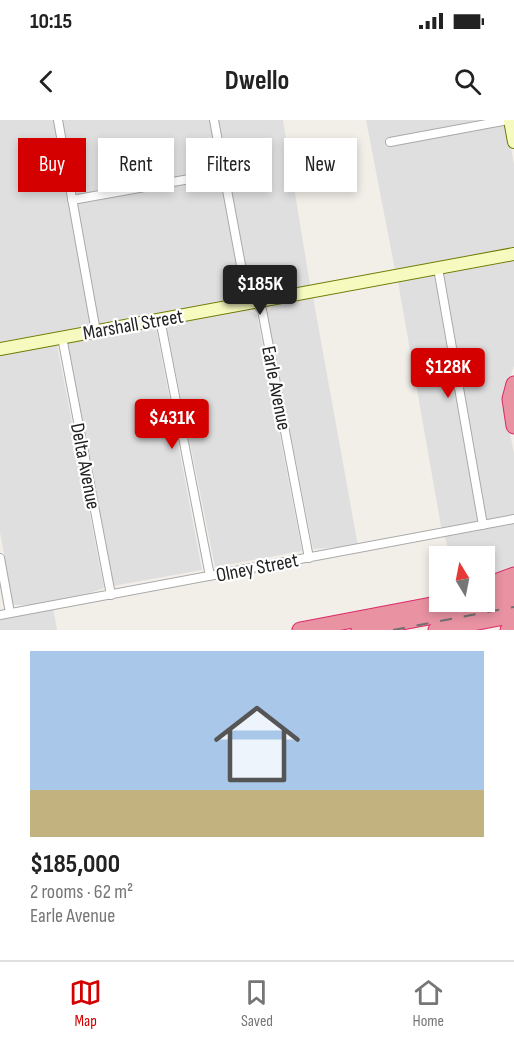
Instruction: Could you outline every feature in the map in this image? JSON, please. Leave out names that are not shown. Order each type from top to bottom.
[{"type":"highway","points":[[514,384],[510,399],[514,426]]},
{"type":"highway","points":[[495,582],[514,575]]},
{"type":"highway","points":[[495,593],[514,590]]},
{"type":"highway","points":[[358,630],[514,601]]},
{"type":"highway","points":[[300,630],[429,605]]},
{"type":"highway","points":[[436,630],[514,615]]},
{"type":"highway","points":[[508,630],[514,629]]},
{"type":"street","points":[[58,120],[96,332]]},
{"type":"street","name":"Earle Avenue","points":[[214,120],[217,138]]},
{"type":"street","points":[[390,142],[509,120],[514,142]]},
{"type":"street","points":[[72,200],[186,179]]},
{"type":"street","name":"Earle Avenue","points":[[227,192],[247,296],[262,310],[309,558]]},
{"type":"street","name":"Marshall Street","points":[[0,349],[514,254]]},
{"type":"street","points":[[438,268],[483,525]]},
{"type":"street","points":[[160,319],[210,576]]},
{"type":"street","name":"Delta Avenue","points":[[62,338],[111,595]]},
{"type":"street","name":"Olney Street","points":[[0,615],[514,519]]},
{"type":"street","points":[[0,558],[10,614]]},
{"type":"shaded area","points":[[0,120],[283,120],[286,138],[284,138],[284,192],[295,192],[310,285],[0,342]]},
{"type":"shaded area","points":[[366,120],[506,120],[514,165],[514,247],[395,270]]},
{"type":"shaded area","points":[[514,261],[514,366],[503,396],[514,454],[514,568],[495,573],[495,546],[448,546],[441,526],[398,282]]},
{"type":"shaded area","points":[[313,297],[358,546],[313,549],[267,313],[274,304]]},
{"type":"shaded area","points":[[248,309],[257,315],[302,551],[215,567],[166,324]]},
{"type":"shaded area","points":[[156,327],[202,570],[113,586],[66,339]]},
{"type":"shaded area","points":[[57,345],[104,588],[53,605],[13,605],[0,532],[0,355]]},
{"type":"shaded area","points":[[53,608],[57,630],[0,630],[0,617]]},
{"type":"railway","points":[[393,630],[514,607]]}]
